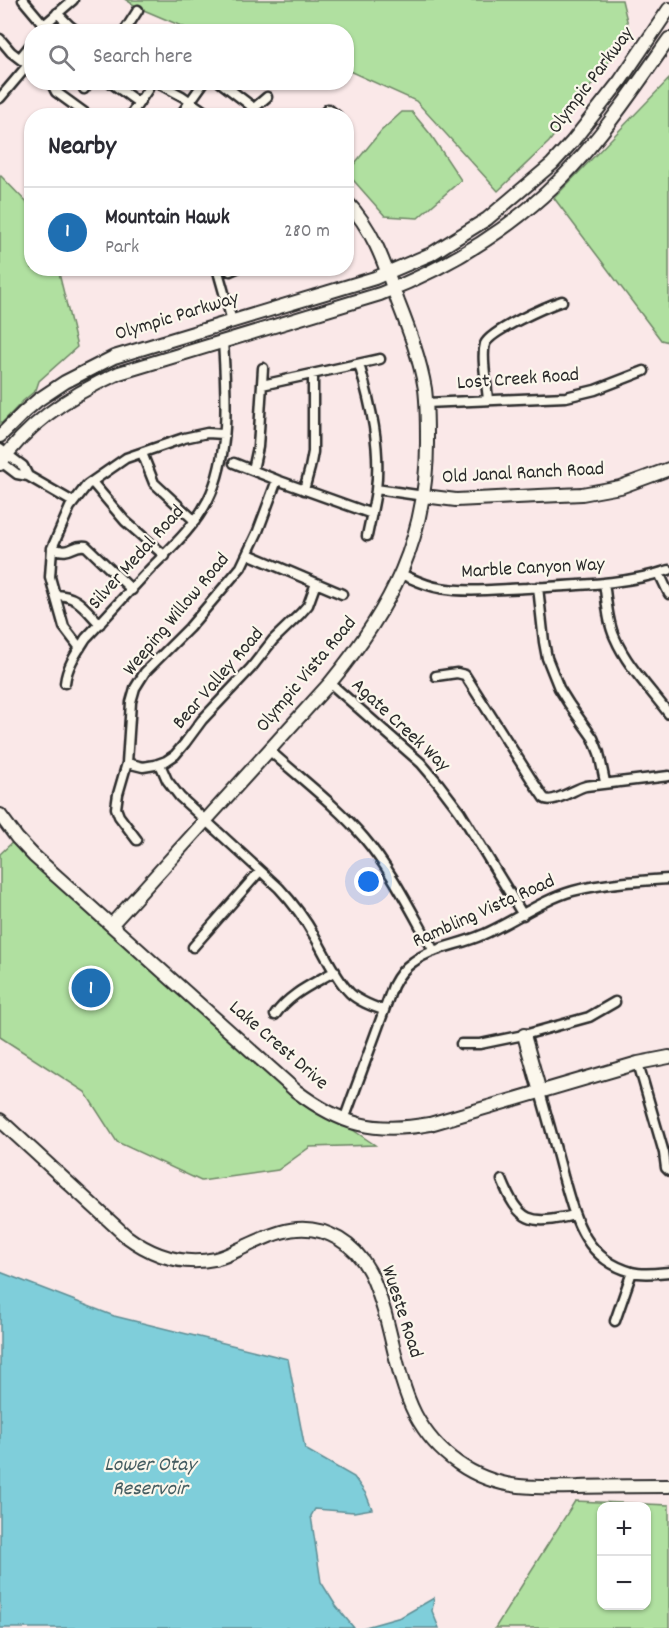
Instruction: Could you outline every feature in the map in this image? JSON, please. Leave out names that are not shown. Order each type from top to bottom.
[{"type":"main road","name":"Olympic Parkway","points":[[0,436],[38,400],[82,372],[114,357],[388,273],[431,254],[487,219],[552,164],[620,81],[669,9]]},
{"type":"main road","name":"Olympic Parkway","points":[[2,458],[43,417],[95,384],[118,373],[378,295],[441,268],[495,235],[560,179],[582,156],[632,92],[669,39]]},
{"type":"main road","name":"Olympic Vista Road","points":[[112,924],[330,683],[354,653],[393,591],[411,548],[424,496],[427,456],[426,403],[420,367],[388,273],[367,226],[354,211]]},
{"type":"main road","name":"Old Janal Ranch Road","points":[[424,496],[466,500],[582,494],[620,487],[669,469]]},
{"type":"main road","name":"Lake Crest Drive","points":[[0,816],[29,851],[296,1091],[320,1108],[344,1120],[365,1126],[397,1128],[430,1124],[638,1063],[669,1057]]},
{"type":"main road","points":[[524,1035],[540,1092]]},
{"type":"main road","name":"Wueste Road","points":[[0,1120],[126,1236],[157,1255],[190,1261],[217,1259],[273,1234],[298,1228],[319,1231],[348,1245],[364,1262],[377,1285],[405,1388],[416,1414],[440,1448],[465,1468],[484,1478],[517,1486],[669,1486]]},
{"type":"street","points":[[23,0],[39,24]]},
{"type":"street","points":[[46,24],[74,0]]},
{"type":"street","points":[[130,24],[138,10]]},
{"type":"street","points":[[57,13],[68,24]]},
{"type":"street","points":[[0,39],[11,52],[24,56]]},
{"type":"street","points":[[0,98],[24,60]]},
{"type":"street","points":[[55,90],[78,108]]},
{"type":"street","points":[[121,90],[139,103]]},
{"type":"street","points":[[136,108],[147,90]]},
{"type":"street","points":[[170,90],[200,108]]},
{"type":"street","points":[[185,108],[198,90]]},
{"type":"street","points":[[230,90],[252,108]]},
{"type":"street","points":[[257,108],[267,97]]},
{"type":"street","points":[[219,276],[232,321]]},
{"type":"street","points":[[488,400],[484,361],[486,342],[490,337],[527,315],[562,301]]},
{"type":"street","name":"Silver Medal Road","points":[[65,683],[75,654],[86,638],[190,529],[208,500],[216,479],[223,446],[226,412],[223,341]]},
{"type":"street","points":[[262,385],[380,359]]},
{"type":"street","points":[[359,364],[375,427],[377,458],[376,489],[367,536]]},
{"type":"street","points":[[253,471],[258,447],[262,368]]},
{"type":"street","name":"Lost Creek Road","points":[[426,403],[566,397],[581,394],[644,371]]},
{"type":"street","points":[[304,490],[313,452],[313,374]]},
{"type":"street","points":[[80,648],[64,627],[50,577],[52,548],[70,507],[87,485],[126,458],[184,438],[207,433],[224,434]]},
{"type":"street","points":[[142,453],[154,483],[195,521]]},
{"type":"street","points":[[2,458],[17,474],[28,476],[74,502]]},
{"type":"street","points":[[234,463],[372,514]]},
{"type":"street","name":"Weeping Willow Road","points":[[137,840],[119,816],[116,808],[127,764],[131,702],[145,672],[189,628],[241,567],[258,531],[277,480]]},
{"type":"street","points":[[92,482],[125,521],[165,556]]},
{"type":"street","name":"Old Janal Ranch Road","points":[[376,489],[424,496]]},
{"type":"street","points":[[52,548],[67,551],[82,545],[86,546],[132,590]]},
{"type":"street","points":[[248,554],[342,594]]},
{"type":"street","name":"Marble Canyon Way","points":[[401,574],[438,588],[460,590],[604,583],[669,570]]},
{"type":"street","points":[[659,573],[669,594]]},
{"type":"street","name":"Bear Valley Road","points":[[160,764],[179,750],[202,720],[273,640],[300,614],[308,604],[316,583]]},
{"type":"street","points":[[604,583],[610,626],[615,639],[627,661],[669,714]]},
{"type":"street","points":[[538,587],[547,658],[559,688],[593,738],[599,753],[605,782]]},
{"type":"street","points":[[55,595],[67,595],[75,599],[100,624]]},
{"type":"street","points":[[436,676],[457,673],[465,675],[544,798],[555,800],[578,788],[605,782],[669,776]]},
{"type":"street","name":"Agate Creek Way","points":[[330,683],[421,764],[446,792],[523,915]]},
{"type":"street","points":[[270,750],[363,837],[394,882],[434,951]]},
{"type":"street","points":[[127,764],[143,767],[160,764],[172,789],[293,903],[349,993],[383,1010]]},
{"type":"street","points":[[193,947],[260,872]]},
{"type":"street","name":"Rambling Vista Road","points":[[344,1120],[393,986],[403,971],[413,962],[434,951],[478,937],[559,895],[598,886],[669,879]]},
{"type":"street","points":[[275,1015],[282,1004],[334,971]]},
{"type":"street","points":[[461,1044],[480,1044],[524,1035],[589,1017],[615,1002]]},
{"type":"street","points":[[638,1063],[664,1153],[666,1168],[669,1171]]},
{"type":"street","points":[[540,1092],[574,1215],[580,1229],[594,1249],[608,1260],[632,1272],[669,1272]]},
{"type":"street","points":[[502,1180],[511,1202],[519,1212],[526,1216],[541,1221],[574,1215]]},
{"type":"street","points":[[615,1321],[632,1272]]},
{"type":"green space","points":[[126,0],[622,0],[630,33],[549,142],[498,191],[416,101],[354,73],[354,24],[177,24]]},
{"type":"green space","points":[[669,79],[669,342],[661,340],[554,198]]},
{"type":"green space","points":[[402,112],[412,112],[431,135],[461,180],[418,218],[385,216],[354,181],[354,164],[381,131]]},
{"type":"green space","points":[[0,175],[24,200],[24,276],[60,276],[77,347],[39,381],[36,390],[0,425]]},
{"type":"green space","points":[[17,838],[310,1101],[375,1145],[310,1147],[278,1170],[201,1181],[117,1142],[85,1092],[0,1037],[0,854]]},
{"type":"green space","points":[[575,1501],[598,1502],[597,1610],[651,1610],[651,1504],[669,1505],[669,1628],[495,1628]]},
{"type":"water","name":"Lower Otay Reservoir","points":[[0,1272],[114,1316],[288,1359],[305,1449],[354,1477],[366,1494],[372,1509],[354,1512],[315,1509],[311,1516],[321,1582],[336,1606],[354,1628],[0,1628]]},
{"type":"water","points":[[434,1598],[432,1611],[439,1628],[362,1628],[401,1617]]},
{"type":"place","name":"Mountain Hawk","points":[[91,988]]}]
